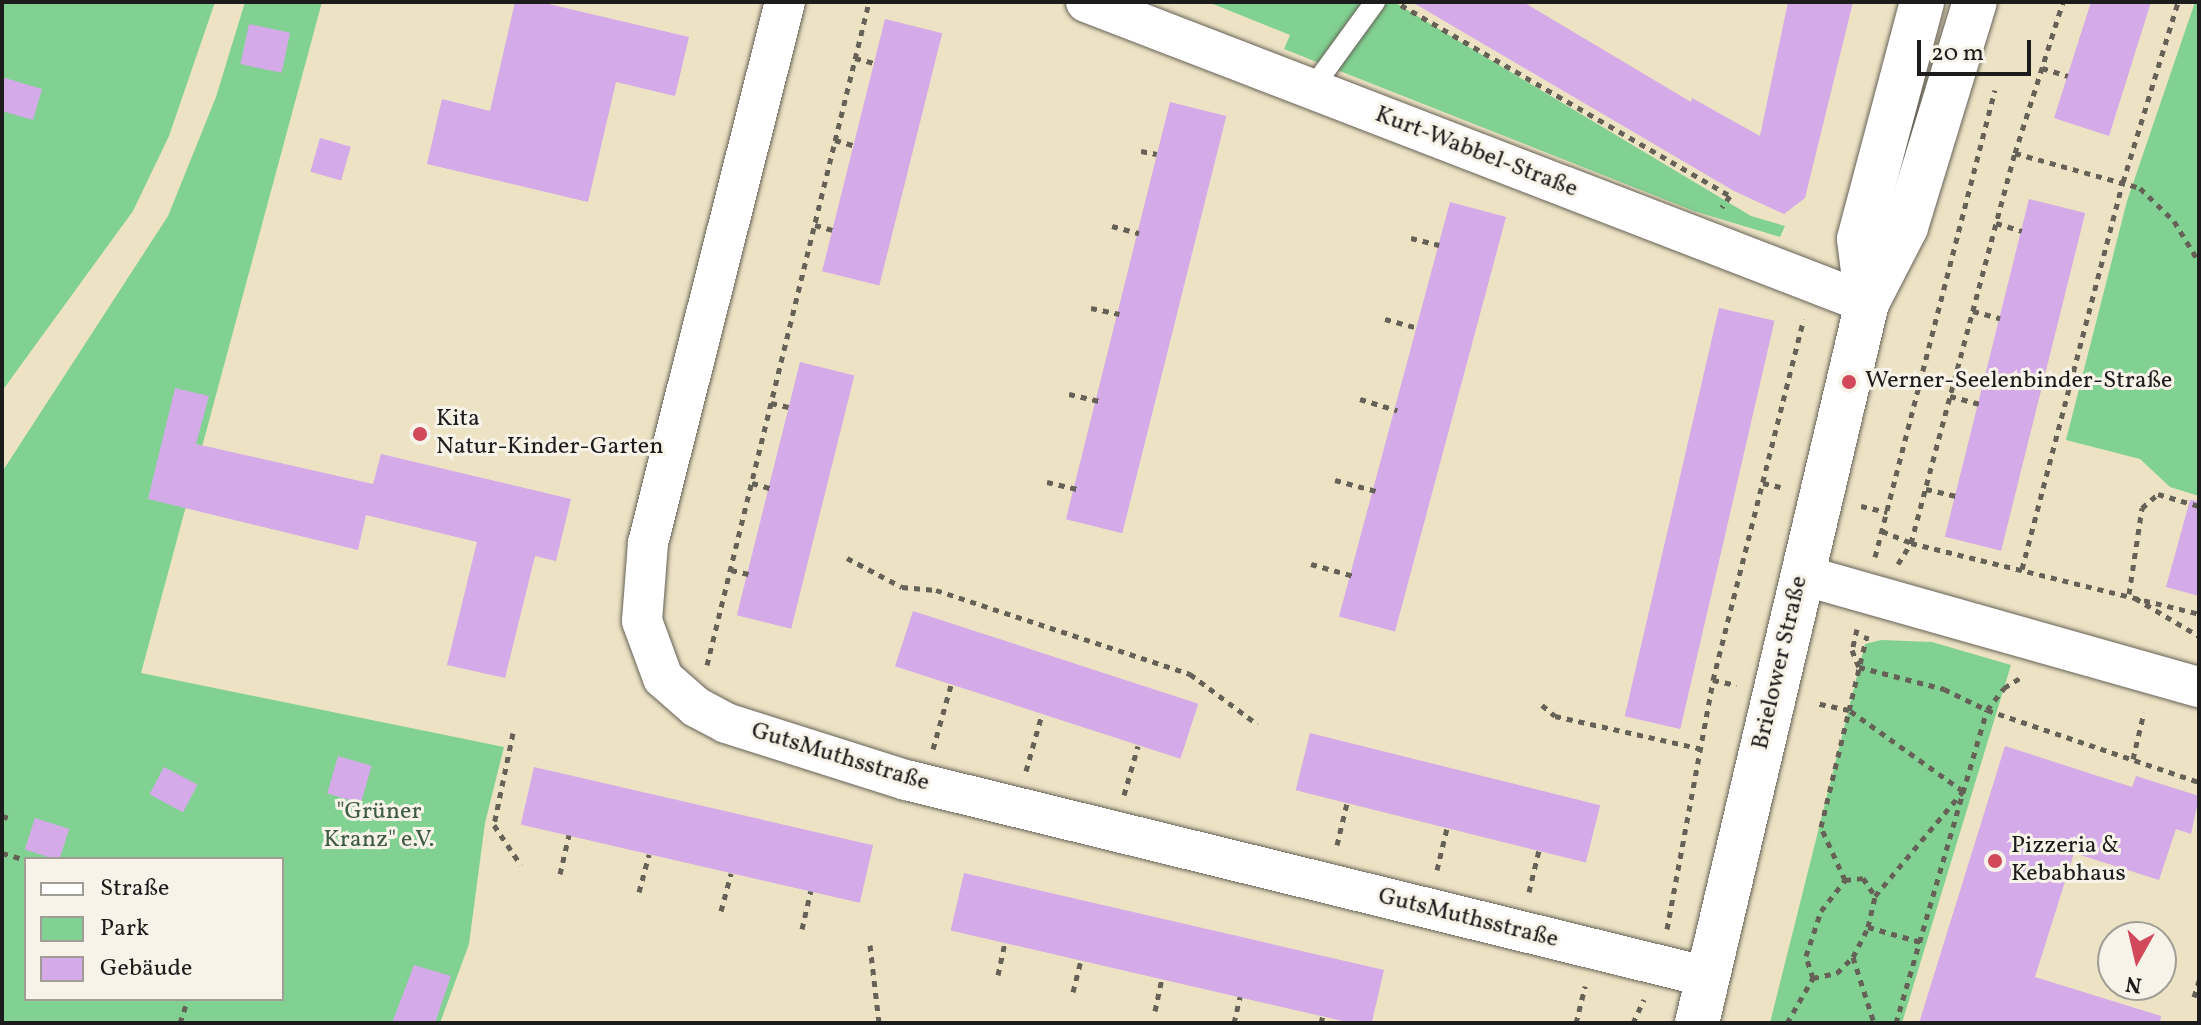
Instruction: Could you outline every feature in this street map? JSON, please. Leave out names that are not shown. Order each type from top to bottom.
[{"type":"main road","name":"Brielower Straße","points":[[1867,303],[1859,239],[1922,2]]},
{"type":"main road","name":"Brielower Straße","points":[[1697,1023],[1867,303],[1906,227],[1975,2]]},
{"type":"street","name":"GutsMuthsstraße","points":[[785,2],[641,586],[650,649],[663,678],[696,707],[726,723],[923,784],[1708,977]]},
{"type":"street","name":"Kurt-Wabbel-Straße","points":[[1086,2],[1867,303]]},
{"type":"street","points":[[1802,575],[2199,687]]},
{"type":"lane","points":[[1311,90],[1375,2]]},
{"type":"path","points":[[696,707],[869,2]]},
{"type":"path","points":[[1397,2],[1730,196],[1703,239]]},
{"type":"path","points":[[1911,543],[2015,153],[2063,2]]},
{"type":"path","points":[[2022,569],[2123,182],[2178,2]]},
{"type":"path","points":[[855,58],[874,63]]},
{"type":"path","points":[[2042,68],[2068,76]]},
{"type":"path","points":[[1997,81],[1852,650],[1859,667],[1944,689],[1987,710],[2199,782]]},
{"type":"path","points":[[835,140],[853,145]]},
{"type":"path","points":[[1141,151],[1157,154]]},
{"type":"path","points":[[2015,153],[2140,188],[2174,221],[2199,262]]},
{"type":"path","points":[[1996,223],[2022,231]]},
{"type":"path","points":[[815,225],[832,230]]},
{"type":"path","points":[[1112,226],[1139,233]]},
{"type":"path","points":[[1411,238],[1439,245]]},
{"type":"path","points":[[1633,1023],[1659,966],[1685,846],[1698,748],[1713,680],[1814,282]]},
{"type":"path","points":[[1091,308],[1119,314]]},
{"type":"path","points":[[1973,311],[2000,318]]},
{"type":"path","points":[[1385,319],[1418,328]]},
{"type":"path","points":[[1069,394],[1099,401]]},
{"type":"path","points":[[1950,396],[1979,404]]},
{"type":"path","points":[[1360,399],[1397,410]]},
{"type":"path","points":[[771,403],[789,407]]},
{"type":"path","points":[[1335,480],[1376,491]]},
{"type":"path","points":[[1047,482],[1078,489]]},
{"type":"path","points":[[752,483],[770,488]]},
{"type":"path","points":[[1926,488],[1956,496]]},
{"type":"path","points":[[2129,594],[2142,508],[2158,494],[2199,506]]},
{"type":"path","points":[[1882,531],[1911,543],[2129,594],[2199,614]]},
{"type":"path","points":[[847,558],[902,587],[936,590],[1190,674],[1257,724]]},
{"type":"path","points":[[1311,564],[1354,576]]},
{"type":"path","points":[[730,570],[749,574]]},
{"type":"path","points":[[2129,594],[2199,636]]},
{"type":"path","points":[[1896,1023],[1987,710],[2004,688],[2021,678]]},
{"type":"path","points":[[1713,680],[1849,710],[1963,791]]},
{"type":"path","points":[[923,784],[951,685]]},
{"type":"path","points":[[1542,705],[1555,716],[1698,748]]},
{"type":"path","points":[[1845,880],[1821,827],[1849,710]]},
{"type":"path","points":[[2133,759],[2144,712]]},
{"type":"path","points":[[1017,807],[1042,714]]},
{"type":"path","points":[[513,733],[494,825],[521,865]]},
{"type":"path","points":[[1114,832],[1138,746]]},
{"type":"path","points":[[1813,978],[1837,973],[1853,957],[1868,927],[1875,896],[1963,791]]},
{"type":"path","points":[[2,816],[12,819]]},
{"type":"path","points":[[560,874],[569,835]]},
{"type":"path","points":[[2,853],[24,859]]},
{"type":"path","points":[[639,892],[649,854]]},
{"type":"path","points":[[721,911],[731,873]]},
{"type":"path","points":[[1787,1023],[1813,978],[1806,956],[1821,911],[1845,880],[1863,878],[1875,896]]},
{"type":"path","points":[[802,929],[811,891]]},
{"type":"path","points":[[1868,927],[1921,942]]},
{"type":"path","points":[[998,975],[1005,943]]},
{"type":"path","points":[[870,945],[879,1023]]},
{"type":"path","points":[[1853,957],[1874,1023]]},
{"type":"path","points":[[1073,992],[1081,960]]},
{"type":"path","points":[[1155,1011],[1162,979]]},
{"type":"path","points":[[2194,997],[2199,981]]},
{"type":"path","points":[[1234,1023],[1240,997]]},
{"type":"path","points":[[180,1023],[187,1001]]},
{"type":"path","points":[[1321,1023],[1323,1015]]},
{"type":"green space","points":[[2,2],[215,2],[169,136],[133,211],[2,391]]},
{"type":"green space","name":"\"Grüner Kranz\" e.V.","points":[[245,2],[322,2],[141,673],[504,747],[485,823],[469,944],[440,1023],[2,1023],[2,472],[168,216],[216,97]]},
{"type":"green space","points":[[1208,2],[1394,2],[1751,216],[1785,226],[1780,237],[1694,211],[1284,49],[1290,35]]},
{"type":"green space","points":[[2195,2],[2199,2],[2199,496],[2170,487],[2140,459],[2066,440],[2127,201]]},
{"type":"green space","points":[[1881,640],[1932,642],[2011,665],[1902,1023],[1770,1023],[1865,644]]},
{"type":"building","points":[[515,2],[540,2],[689,37],[675,96],[616,82],[588,202],[427,164],[442,99],[490,111]]},
{"type":"building","points":[[1412,2],[1523,2],[1691,102],[1692,98],[1760,136],[1788,2],[1853,2],[1805,198],[1784,214],[1734,191]]},
{"type":"building","points":[[2091,2],[2151,2],[2109,136],[2054,118]]},
{"type":"building","points":[[885,19],[942,33],[879,286],[822,271]]},
{"type":"building","points":[[249,24],[290,33],[282,73],[240,64]]},
{"type":"building","points":[[2,77],[42,89],[33,120],[2,111]]},
{"type":"building","points":[[1170,102],[1226,116],[1122,533],[1066,519]]},
{"type":"building","points":[[320,138],[351,147],[341,180],[310,172]]},
{"type":"building","points":[[2029,199],[2085,213],[2001,551],[1945,537]]},
{"type":"building","points":[[1450,202],[1506,217],[1395,631],[1339,616]]},
{"type":"building","points":[[1719,308],[1775,321],[1680,729],[1625,716]]},
{"type":"building","points":[[800,362],[854,376],[791,629],[737,615]]},
{"type":"building","points":[[175,388],[209,396],[196,444],[373,484],[381,454],[571,499],[556,561],[535,556],[505,678],[447,665],[477,542],[366,515],[358,550],[148,499]]},
{"type":"building","points":[[2190,500],[2199,501],[2199,596],[2166,587]]},
{"type":"building","points":[[913,611],[1198,704],[1180,759],[895,666]]},
{"type":"building","points":[[1310,733],[1600,805],[1586,863],[1296,790]]},
{"type":"building","points":[[2005,746],[2132,787],[2136,776],[2199,796],[2191,834],[2176,829],[2159,880],[2074,853],[2035,977],[2097,996],[2097,1001],[2113,1001],[2161,1016],[2160,1023],[1919,1023]]},
{"type":"building","points":[[338,756],[372,766],[361,803],[327,793]]},
{"type":"building","points":[[164,767],[198,785],[183,812],[149,794]]},
{"type":"building","points":[[534,767],[873,845],[860,903],[521,824]]},
{"type":"building","points":[[35,818],[69,829],[60,857],[48,857],[25,849]]},
{"type":"building","points":[[964,873],[1384,970],[1372,1023],[1351,1023],[951,930]]},
{"type":"building","points":[[414,965],[451,976],[435,1023],[392,1023]]},
{"type":"place","name":"Werner-Seelenbinder-Straße","points":[[1849,382]]},
{"type":"place","name":"Kita Natur-Kinder-Garten","points":[[420,434]]},
{"type":"place","name":"Pizzeria & Kebabhaus","points":[[1995,861]]}]
